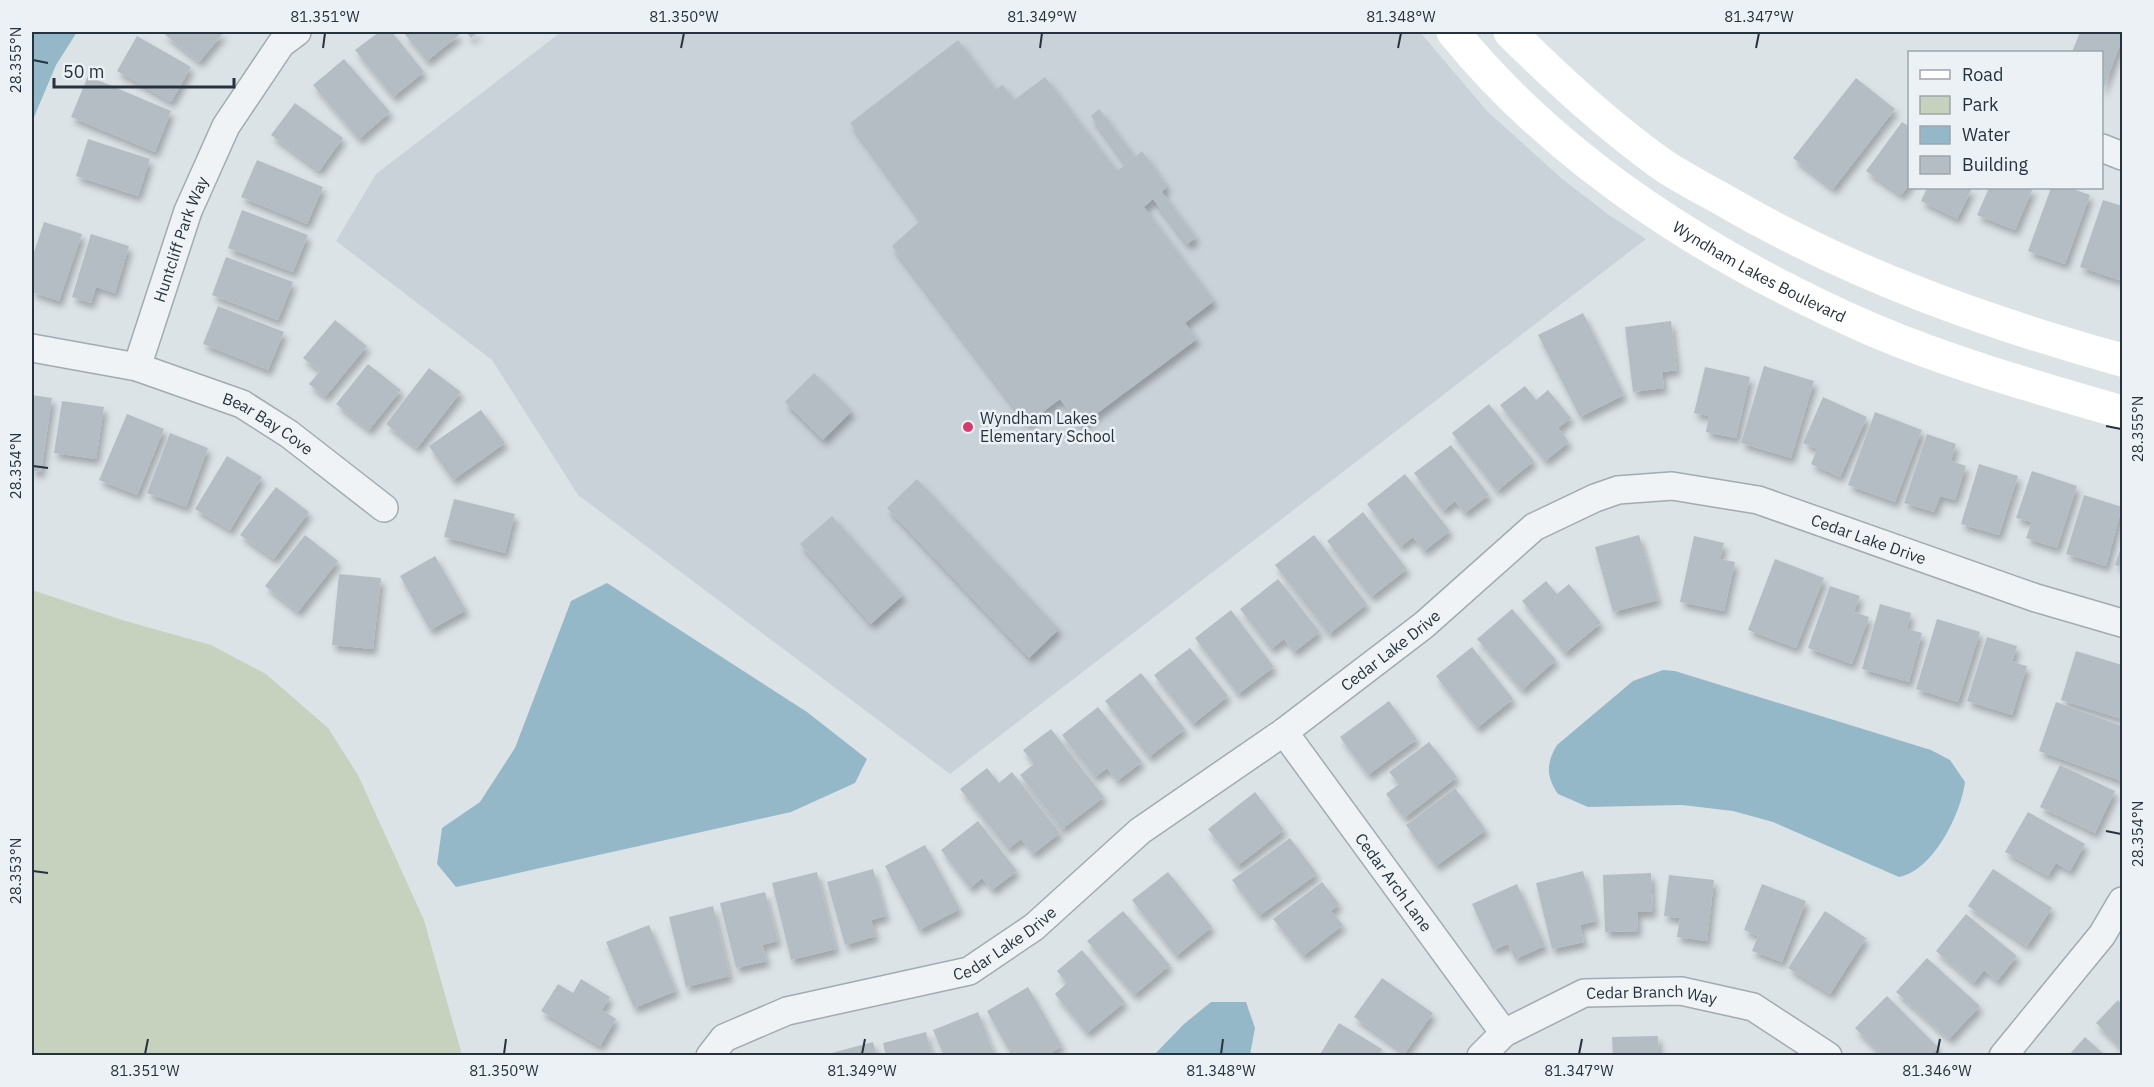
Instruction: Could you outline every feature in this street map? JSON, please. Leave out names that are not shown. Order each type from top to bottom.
[{"type":"street","name":"Huntcliff Park Way","points":[[137,367],[188,211],[226,126],[281,44],[297,32]]},
{"type":"street","name":"Wyndham Lakes Boulevard","points":[[1453,32],[1485,71],[1527,111],[1602,174],[1685,231],[1777,284],[1874,330],[1971,367],[2122,412]]},
{"type":"street","points":[[1510,32],[1556,79],[1662,164],[1777,230],[1850,266],[1966,313],[2122,360]]},
{"type":"street","points":[[1527,111],[1556,79]]},
{"type":"street","points":[[2103,148],[2122,156]]},
{"type":"street","points":[[32,348],[137,367]]},
{"type":"street","name":"Bear Bay Cove","points":[[137,367],[242,404],[289,434],[384,508]]},
{"type":"street","name":"Cedar Lake Drive","points":[[710,1056],[724,1038],[787,1011],[969,971],[1034,927],[1140,831],[1284,732],[1424,625],[1533,527],[1595,498],[1618,490],[1672,486],[1758,500],[2036,598],[2122,623]]},
{"type":"street","name":"Cedar Arch Lane","points":[[1284,732],[1504,1033]]},
{"type":"street","points":[[2003,1056],[2112,939],[2122,901]]},
{"type":"street","name":"Cedar Branch Way","points":[[1481,1056],[1504,1033],[1584,993],[1681,991],[1753,1008],[1828,1056]]},
{"type":"shaded area","name":"Wyndham Lakes Elementary School","points":[[561,32],[1420,32],[1487,111],[1561,178],[1609,215],[1646,239],[950,774],[578,495],[492,360],[336,241],[376,174]]},
{"type":"green space","points":[[32,590],[122,620],[211,645],[266,674],[328,728],[358,775],[424,920],[462,1055],[32,1055]]},
{"type":"water","points":[[32,32],[77,32],[56,65],[32,122]]},
{"type":"water","points":[[607,583],[807,712],[867,759],[855,783],[791,812],[456,887],[437,864],[442,828],[480,802],[515,748],[571,601]]},
{"type":"water","points":[[1663,670],[1675,671],[1931,750],[1950,760],[1965,782],[1958,810],[1951,825],[1934,853],[1923,864],[1911,873],[1899,877],[1773,822],[1733,811],[1682,805],[1588,807],[1558,794],[1551,782],[1549,770],[1549,764],[1557,745],[1633,681]]},
{"type":"water","points":[[1211,1002],[1246,1002],[1255,1028],[1250,1055],[1154,1055],[1184,1024]]},
{"type":"building","points":[[162,32],[224,32],[199,62]]},
{"type":"building","points":[[379,32],[392,32],[424,72],[393,97],[355,50]]},
{"type":"building","points":[[403,32],[457,32],[459,35],[427,61]]},
{"type":"building","points":[[466,32],[479,32],[471,38]]},
{"type":"building","points":[[2080,32],[2122,32],[2122,46],[2120,45],[2103,89],[2103,51],[2072,51]]},
{"type":"building","points":[[137,36],[191,67],[171,102],[117,71]]},
{"type":"building","points":[[958,40],[995,89],[1003,85],[1014,100],[1045,77],[1117,171],[1126,164],[1091,116],[1099,109],[1135,157],[1142,151],[1167,186],[1162,192],[1196,238],[1187,244],[1153,199],[1144,207],[1214,301],[1185,323],[1197,339],[1080,426],[1060,399],[1027,424],[892,246],[921,220],[850,123]]},
{"type":"building","points":[[344,59],[390,112],[359,139],[313,85]]},
{"type":"building","points":[[88,76],[171,111],[155,152],[71,117]]},
{"type":"building","points":[[1856,78],[1895,109],[1833,189],[1793,158]]},
{"type":"building","points":[[295,103],[343,138],[319,171],[271,135]]},
{"type":"building","points":[[1902,122],[1908,126],[1908,186],[1901,195],[1866,171]]},
{"type":"building","points":[[88,139],[150,159],[138,196],[76,176]]},
{"type":"building","points":[[257,160],[323,187],[307,224],[241,197]]},
{"type":"building","points":[[1927,189],[1972,189],[1957,219],[1921,201]]},
{"type":"building","points":[[1989,189],[2033,189],[2015,230],[1977,215]]},
{"type":"building","points":[[2051,189],[2073,189],[2090,195],[2065,264],[2028,251]]},
{"type":"building","points":[[2103,200],[2122,206],[2122,271],[2119,280],[2080,267]]},
{"type":"building","points":[[242,210],[308,235],[293,272],[228,248]]},
{"type":"building","points":[[44,222],[82,234],[59,301],[32,292],[32,258]]},
{"type":"building","points":[[91,234],[129,246],[115,293],[96,287],[91,303],[72,297]]},
{"type":"building","points":[[226,257],[293,282],[278,320],[212,295]]},
{"type":"building","points":[[218,306],[284,332],[268,370],[203,344]]},
{"type":"building","points":[[1583,313],[1624,395],[1580,417],[1538,335]]},
{"type":"building","points":[[335,320],[367,346],[325,397],[309,384],[320,371],[303,358]]},
{"type":"building","points":[[1671,321],[1677,370],[1662,372],[1664,388],[1633,392],[1625,327]]},
{"type":"building","points":[[368,364],[401,390],[369,430],[336,404]]},
{"type":"building","points":[[1764,366],[1814,381],[1791,458],[1741,443]]},
{"type":"building","points":[[1705,367],[1750,377],[1736,438],[1706,432],[1709,416],[1694,413]]},
{"type":"building","points":[[429,368],[461,392],[417,448],[386,424]]},
{"type":"building","points":[[814,373],[852,411],[823,440],[785,402]]},
{"type":"building","points":[[1525,386],[1536,400],[1548,390],[1571,418],[1558,428],[1569,442],[1545,461],[1500,405]]},
{"type":"building","points":[[32,395],[52,398],[41,472],[32,471]]},
{"type":"building","points":[[1823,397],[1867,417],[1840,477],[1811,464],[1817,449],[1803,443]]},
{"type":"building","points":[[62,401],[104,407],[96,459],[54,453]]},
{"type":"building","points":[[1489,404],[1534,461],[1497,491],[1452,433]]},
{"type":"building","points":[[481,410],[505,443],[453,480],[429,446]]},
{"type":"building","points":[[1875,412],[1922,430],[1895,502],[1848,485]]},
{"type":"building","points":[[127,414],[164,429],[137,495],[99,480]]},
{"type":"building","points":[[170,433],[208,448],[186,507],[147,493]]},
{"type":"building","points":[[1927,434],[1956,444],[1951,461],[1966,466],[1955,500],[1940,496],[1934,512],[1904,503]]},
{"type":"building","points":[[1451,445],[1489,495],[1465,513],[1455,501],[1443,511],[1414,473]]},
{"type":"building","points":[[227,456],[262,477],[230,530],[195,509]]},
{"type":"building","points":[[1979,464],[2018,476],[1999,535],[1961,524]]},
{"type":"building","points":[[2032,471],[2077,486],[2057,548],[2026,538],[2032,522],[2016,518]]},
{"type":"building","points":[[1405,474],[1450,531],[1424,551],[1413,537],[1400,547],[1367,504]]},
{"type":"building","points":[[917,479],[1059,629],[1029,658],[887,508]]},
{"type":"building","points":[[276,487],[309,512],[274,559],[240,535]]},
{"type":"building","points":[[2084,495],[2122,507],[2106,566],[2066,554]]},
{"type":"building","points":[[454,499],[515,514],[505,553],[444,537]]},
{"type":"building","points":[[1363,512],[1407,569],[1371,597],[1327,541]]},
{"type":"building","points":[[832,516],[903,595],[871,624],[800,544]]},
{"type":"building","points":[[305,535],[338,561],[298,612],[265,586]]},
{"type":"building","points":[[1314,535],[1367,604],[1329,634],[1275,565]]},
{"type":"building","points":[[1639,535],[1658,600],[1613,612],[1595,547]]},
{"type":"building","points":[[1694,536],[1724,543],[1720,559],[1735,562],[1724,611],[1680,602]]},
{"type":"building","points":[[2122,544],[2122,567],[2115,565]]},
{"type":"building","points":[[435,556],[466,610],[430,630],[400,576]]},
{"type":"building","points":[[1775,559],[1824,578],[1796,648],[1748,630]]},
{"type":"building","points":[[339,574],[381,578],[373,649],[332,645]]},
{"type":"building","points":[[1278,579],[1320,632],[1294,652],[1284,639],[1271,649],[1240,609]]},
{"type":"building","points":[[1546,581],[1557,594],[1569,584],[1601,623],[1565,653],[1522,601]]},
{"type":"building","points":[[1830,586],[1860,596],[1854,612],[1869,617],[1852,664],[1808,648]]},
{"type":"building","points":[[1880,604],[1911,613],[1907,629],[1922,633],[1909,682],[1862,669]]},
{"type":"building","points":[[1512,609],[1556,660],[1522,690],[1477,639]]},
{"type":"building","points":[[1231,610],[1274,667],[1238,694],[1195,638]]},
{"type":"building","points":[[1937,619],[1980,632],[1958,702],[1916,689]]},
{"type":"building","points":[[1987,637],[2017,646],[2012,662],[2027,666],[2012,715],[1967,701]]},
{"type":"building","points":[[1472,647],[1513,699],[1477,728],[1436,676]]},
{"type":"building","points":[[1190,648],[1228,696],[1193,724],[1154,675]]},
{"type":"building","points":[[2076,651],[2122,665],[2122,719],[2061,700]]},
{"type":"building","points":[[1141,673],[1185,729],[1149,757],[1105,701]]},
{"type":"building","points":[[1389,701],[1417,739],[1368,775],[1340,737]]},
{"type":"building","points":[[2056,702],[2122,726],[2122,781],[2039,751]]},
{"type":"building","points":[[1098,707],[1142,762],[1117,781],[1107,768],[1095,777],[1062,735]]},
{"type":"building","points":[[1051,729],[1104,797],[1062,829],[1020,775],[1034,764],[1023,750]]},
{"type":"building","points":[[1429,742],[1457,777],[1404,818],[1386,794],[1399,784],[1389,772]]},
{"type":"building","points":[[2060,765],[2115,791],[2095,833],[2040,807]]},
{"type":"building","points":[[987,768],[999,783],[1012,772],[1060,833],[1033,854],[1021,839],[1008,849],[960,789]]},
{"type":"building","points":[[1455,788],[1486,830],[1436,866],[1406,825]]},
{"type":"building","points":[[1255,792],[1284,830],[1237,866],[1208,829]]},
{"type":"building","points":[[2028,812],[2085,844],[2070,871],[2056,863],[2048,876],[2005,852]]},
{"type":"building","points":[[978,821],[1017,871],[992,890],[982,878],[970,888],[941,850]]},
{"type":"building","points":[[1290,838],[1317,874],[1259,916],[1232,880]]},
{"type":"building","points":[[925,845],[960,909],[919,930],[885,866]]},
{"type":"building","points":[[873,869],[886,916],[871,920],[876,936],[845,945],[827,882]]},
{"type":"building","points":[[1993,869],[2052,908],[2027,946],[1968,906]]},
{"type":"building","points":[[1583,871],[1596,921],[1580,925],[1584,942],[1552,949],[1536,883]]},
{"type":"building","points":[[817,872],[836,949],[791,960],[772,883]]},
{"type":"building","points":[[1168,872],[1212,927],[1176,956],[1132,900]]},
{"type":"building","points":[[1651,873],[1653,912],[1637,912],[1638,931],[1605,932],[1603,875]]},
{"type":"building","points":[[1669,875],[1714,880],[1707,941],[1677,937],[1680,918],[1664,916]]},
{"type":"building","points":[[1322,882],[1339,904],[1331,911],[1343,925],[1303,956],[1273,919]]},
{"type":"building","points":[[1517,884],[1545,946],[1515,959],[1508,944],[1493,950],[1472,904]]},
{"type":"building","points":[[1762,884],[1806,901],[1782,962],[1752,951],[1758,936],[1744,930]]},
{"type":"building","points":[[765,892],[778,941],[762,945],[767,961],[736,968],[720,903]]},
{"type":"building","points":[[713,906],[730,976],[686,987],[669,917]]},
{"type":"building","points":[[1123,911],[1170,965],[1134,995],[1087,941]]},
{"type":"building","points":[[1825,911],[1866,938],[1830,994],[1788,968]]},
{"type":"building","points":[[1966,914],[2017,956],[1997,981],[1984,970],[1974,983],[1936,951]]},
{"type":"building","points":[[649,925],[676,991],[634,1008],[606,942]]},
{"type":"building","points":[[1082,950],[1125,1002],[1087,1033],[1055,994],[1067,983],[1057,971]]},
{"type":"building","points":[[1927,958],[1980,1006],[1949,1039],[1896,992]]},
{"type":"building","points":[[1382,978],[1433,1013],[1405,1053],[1354,1017]]},
{"type":"building","points":[[581,979],[610,997],[602,1010],[616,1019],[600,1046],[541,1011],[558,984],[573,993]]},
{"type":"building","points":[[1028,987],[1062,1046],[1046,1056],[1012,1056],[987,1011]]},
{"type":"building","points":[[1887,996],[1938,1047],[1929,1056],[1883,1056],[1855,1028]]},
{"type":"building","points":[[2118,1000],[2122,1005],[2122,1049],[2096,1023]]},
{"type":"building","points":[[978,1012],[995,1056],[944,1056],[933,1030]]},
{"type":"building","points":[[1339,1023],[1382,1049],[1378,1056],[1319,1056]]},
{"type":"building","points":[[926,1032],[932,1056],[886,1056],[883,1043]]},
{"type":"building","points":[[1658,1036],[1659,1056],[1613,1056],[1612,1037]]},
{"type":"building","points":[[2085,1037],[2106,1056],[2068,1056]]},
{"type":"building","points":[[873,1042],[877,1056],[824,1056],[824,1055]]},
{"type":"place","name":"Wyndham Lakes Elementary School","points":[[968,427]]}]
